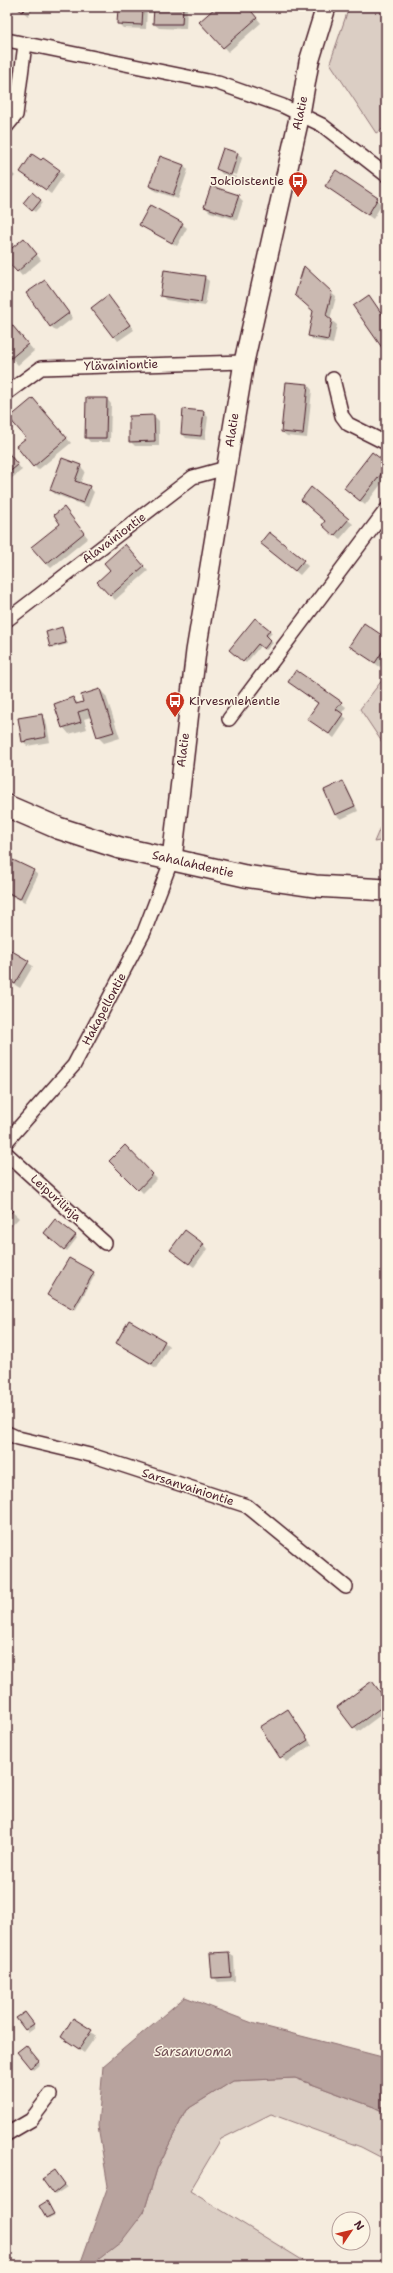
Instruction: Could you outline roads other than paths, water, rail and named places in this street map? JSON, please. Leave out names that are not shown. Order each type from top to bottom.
[{"type":"main road","name":"Sahalahdentie","points":[[7,806],[58,828],[120,848],[245,876],[315,886],[386,890]]},
{"type":"street","name":"Alatie","points":[[172,859],[196,651],[244,362],[300,114],[309,62],[326,7]]},
{"type":"street","points":[[7,40],[218,83],[283,106],[322,125],[386,175]]},
{"type":"street","points":[[7,126],[16,115],[25,44]]},
{"type":"street","name":"Ylävainiontie","points":[[7,393],[41,368],[244,362]]},
{"type":"street","points":[[333,379],[342,416],[348,424],[386,443]]},
{"type":"street","name":"Alavainiontie","points":[[7,620],[193,477],[226,468]]},
{"type":"street","points":[[229,719],[386,510]]},
{"type":"street","name":"Hakapellontie","points":[[7,1142],[74,1065],[144,932],[172,859]]},
{"type":"street","name":"Leipurilinja","points":[[7,1154],[105,1243]]},
{"type":"street","name":"Sarsanvainiontie","points":[[7,1433],[18,1438],[94,1456],[247,1506],[346,1587]]},
{"type":"street","points":[[7,2134],[31,2120],[50,2095]]},
{"type":"water","name":"Sarsanuoma","points":[[185,1997],[255,2024],[386,2058],[386,2113],[374,2107],[295,2078],[233,2081],[186,2110],[157,2169],[144,2212],[121,2242],[90,2266],[77,2266],[82,2259],[108,2186],[98,2126],[103,2066]]},
{"type":"place","name":"Jokioistentie","points":[[298,198]]},
{"type":"place","name":"Kirvesmiehentie","points":[[175,718]]}]
